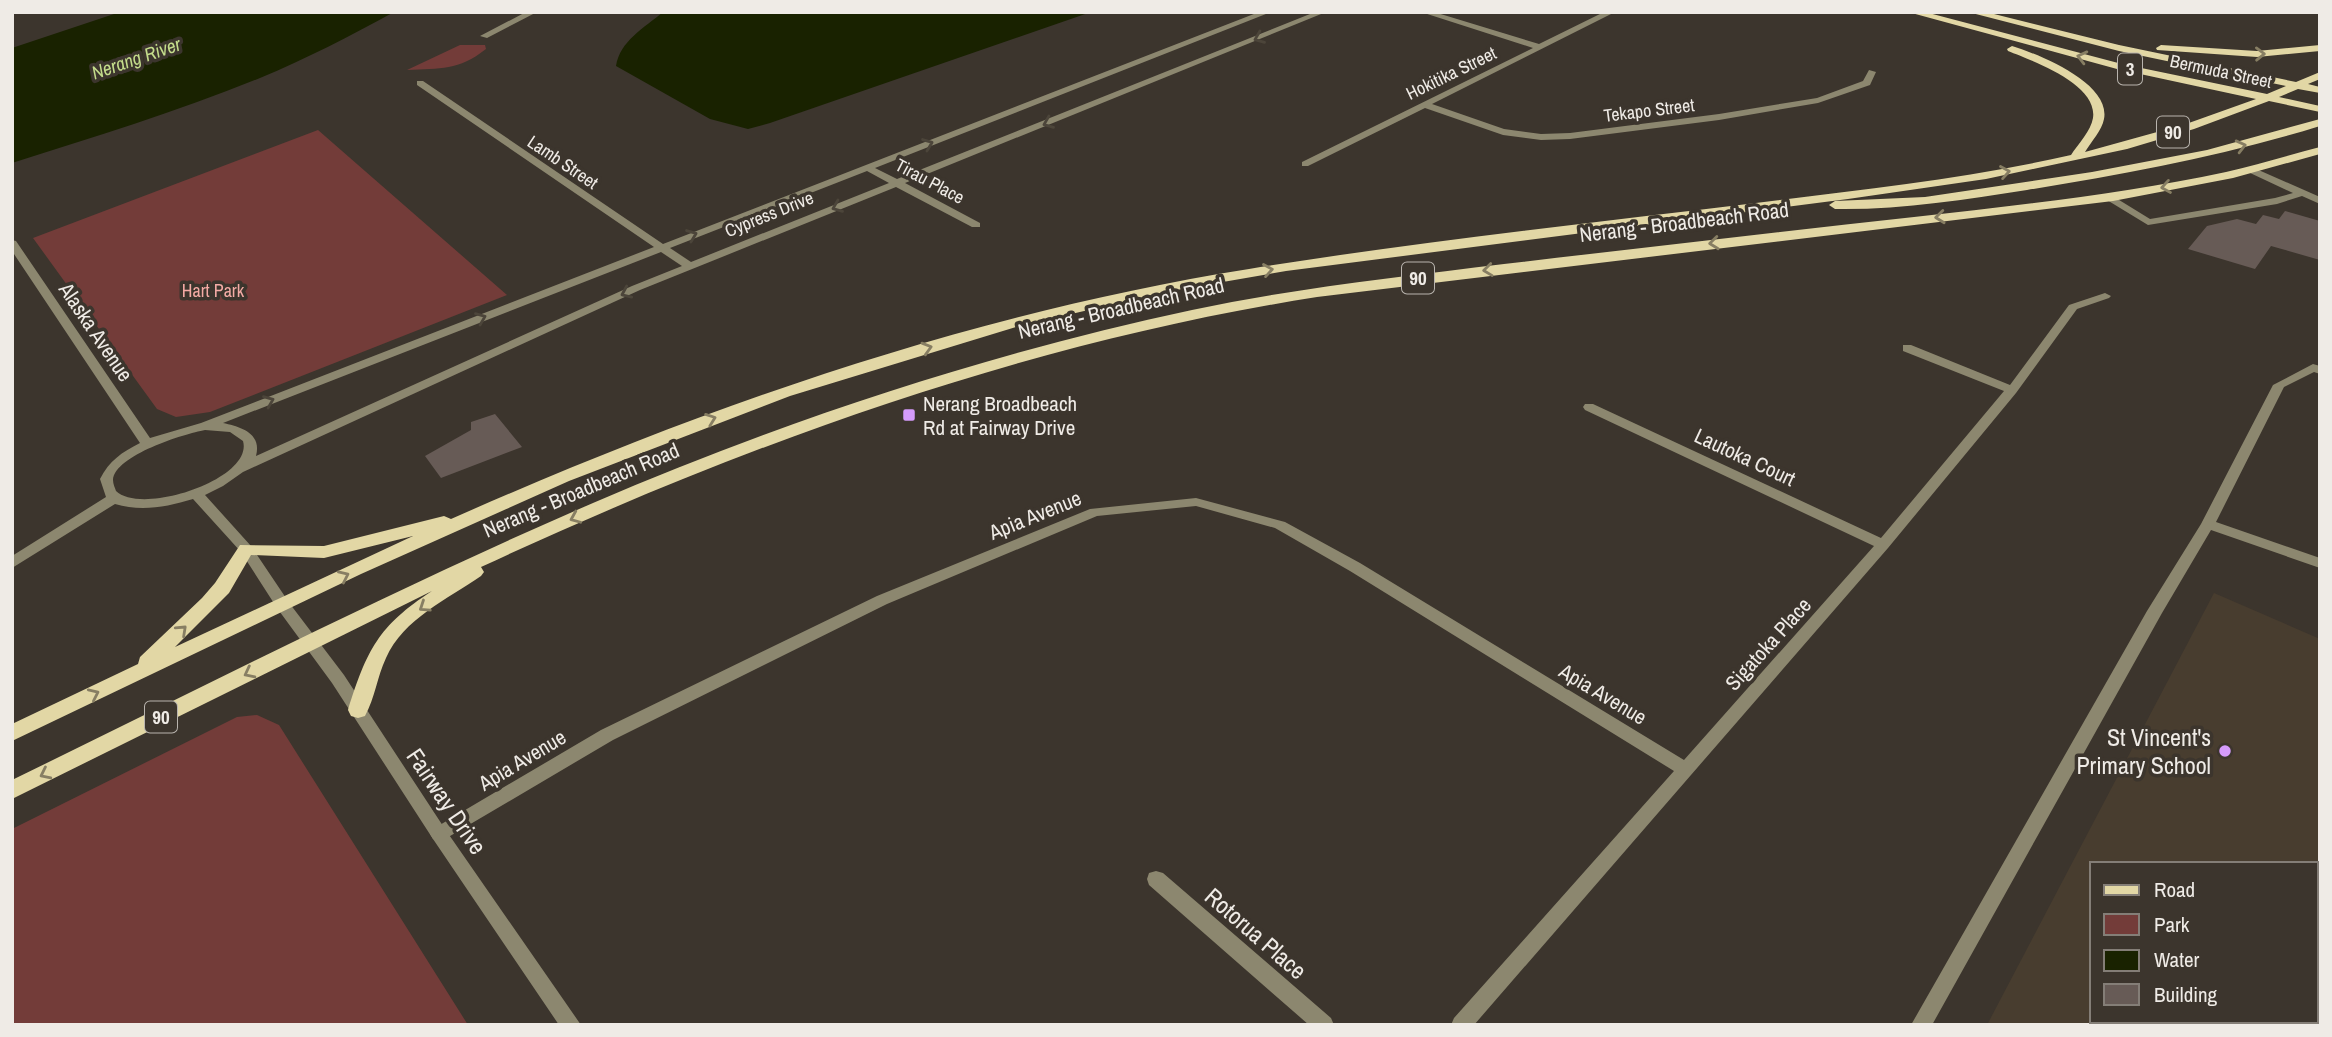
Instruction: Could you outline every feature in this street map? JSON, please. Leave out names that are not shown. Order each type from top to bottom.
[{"type":"main road","name":"Bermuda Street","points":[[1913,12],[2121,67],[2320,109]]},
{"type":"main road","name":"Bermuda Street","points":[[1973,12],[2119,48],[2320,90]]},
{"type":"main road","points":[[1993,34],[2012,49],[2060,70],[2091,95],[2099,114],[2097,123],[2075,158]]},
{"type":"main road","points":[[2119,48],[2145,46],[2257,54],[2320,48]]},
{"type":"main road","name":"90","points":[[2075,158],[2206,122],[2269,99],[2320,75]]},
{"type":"main road","points":[[2269,99],[2320,98]]},
{"type":"main road","points":[[1792,203],[1872,207],[2082,178],[2190,159],[2252,144],[2320,122]]},
{"type":"main road","name":"Nerang - Broadbeach Road","points":[[12,790],[521,541],[705,463],[848,411],[996,363],[1192,314],[1336,288],[2107,197],[2251,170],[2320,150]]},
{"type":"main road","points":[[2301,156],[2320,156]]},
{"type":"main road","name":"Nerang - Broadbeach Road","points":[[12,733],[282,604],[479,514],[648,443],[816,382],[950,341],[1166,288],[1320,261],[1933,184],[2075,158]]},
{"type":"main road","points":[[132,677],[209,603],[246,550],[302,554],[324,552],[479,514]]},
{"type":"main road","points":[[358,710],[377,655],[384,642],[400,624],[521,541]]},
{"type":"street","points":[[484,36],[533,12]]},
{"type":"street","name":"Cypress Drive","points":[[205,426],[1267,12]]},
{"type":"street","name":"Cypress Drive","points":[[114,498],[128,503],[148,504],[196,494],[237,470],[689,266],[1322,12]]},
{"type":"street","points":[[1425,12],[1539,47]]},
{"type":"street","name":"Hokitika Street","points":[[1305,164],[1612,12]]},
{"type":"street","name":"Tekapo Street","points":[[1423,104],[1503,132],[1541,137],[1570,136],[1818,100],[1867,83],[1872,72]]},
{"type":"street","name":"Lamb Street","points":[[420,83],[689,266]]},
{"type":"street","name":"Tirau Place","points":[[868,168],[976,225]]},
{"type":"street","points":[[2251,170],[2320,201]]},
{"type":"street","points":[[2107,197],[2148,222],[2277,201],[2302,193]]},
{"type":"street","name":"Alaska Avenue","points":[[12,243],[147,443]]},
{"type":"street","name":"Sigatoka Place","points":[[1461,1025],[1884,545],[2012,390],[2073,307],[2105,296]]},
{"type":"street","points":[[1907,348],[2012,390]]},
{"type":"street","points":[[1921,1025],[2155,611],[2208,524],[2279,386],[2313,368],[2320,370]]},
{"type":"street","name":"Lautoka Court","points":[[1590,407],[1884,545]]},
{"type":"street","points":[[12,563],[114,498],[107,488],[113,469],[147,443],[170,434],[205,426],[237,429],[249,436],[252,448],[237,470]]},
{"type":"street","points":[[196,494],[246,550],[282,604]]},
{"type":"street","name":"Apia Avenue","points":[[439,834],[607,735],[882,600],[1095,512],[1196,502],[1280,525],[1355,567],[1685,769]]},
{"type":"street","points":[[2208,524],[2320,563]]},
{"type":"street","name":"Fairway Drive","points":[[282,604],[358,710],[439,834],[571,1025]]},
{"type":"street","name":"Rotorua Place","points":[[1156,879],[1324,1025]]},
{"type":"shaded area","name":"St Vincent's Primary School","points":[[2214,593],[2320,639],[2320,1025],[1987,1025]]},
{"type":"green space","points":[[460,45],[485,45],[486,49],[458,65],[407,70]]},
{"type":"green space","name":"Hart Park","points":[[318,130],[507,295],[210,412],[176,417],[157,409],[33,238]]},
{"type":"green space","points":[[257,715],[279,725],[468,1025],[12,1025],[12,829],[237,717]]},
{"type":"water","name":"Nerang River","points":[[120,12],[394,12],[311,55],[229,90],[12,163],[12,48]]},
{"type":"water","points":[[663,12],[1091,12],[748,129],[710,119],[616,66],[622,49],[628,42]]},
{"type":"building","points":[[2285,211],[2320,221],[2320,260],[2271,246],[2255,269],[2188,249],[2207,226],[2237,219],[2256,224],[2263,215],[2279,219]]},
{"type":"building","points":[[495,414],[522,447],[441,478],[425,456],[471,430],[471,422]]},
{"type":"place","name":"Nerang Broadbeach Rd at Fairway Drive","points":[[909,415]]},
{"type":"place","name":"St Vincent's Primary School","points":[[2225,751]]}]
